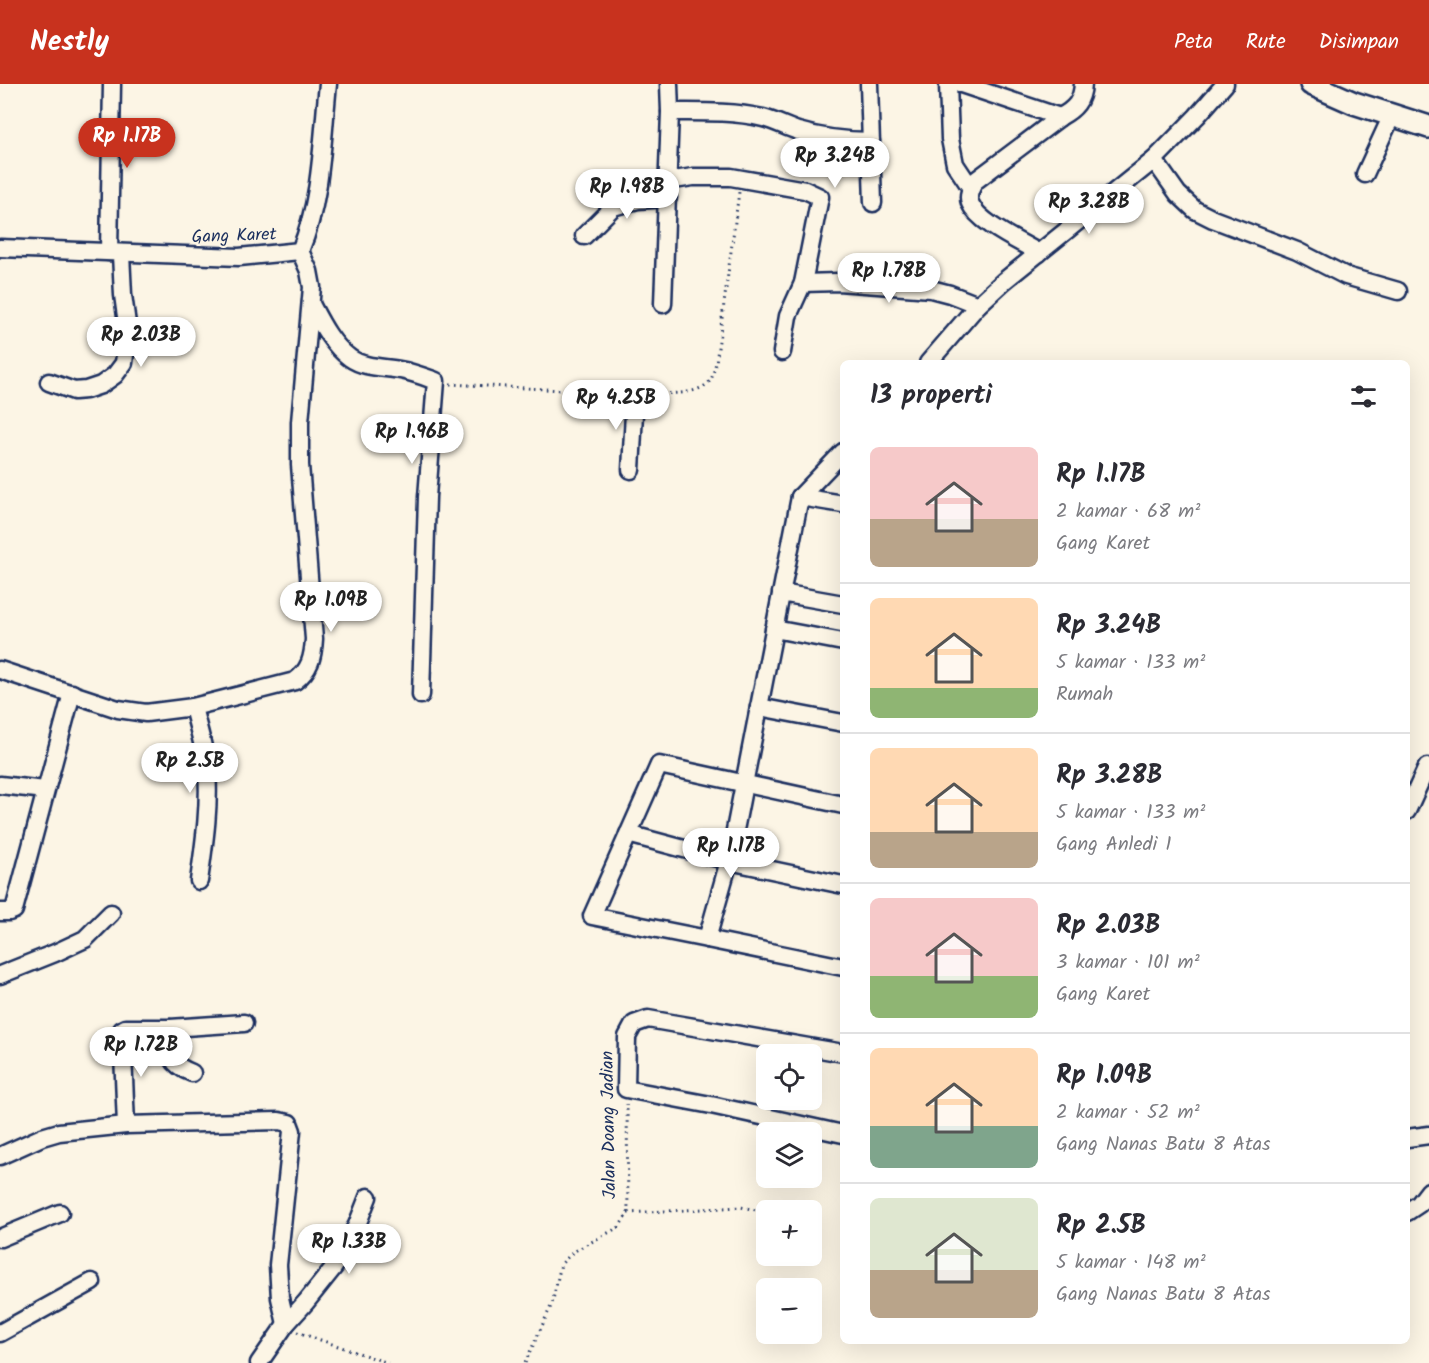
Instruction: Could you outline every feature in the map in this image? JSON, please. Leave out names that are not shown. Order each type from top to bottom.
[{"type":"street","points":[[49,382],[74,391],[86,390],[101,385],[115,375],[124,363],[128,331],[115,253],[112,84]]},
{"type":"street","name":"Gang Karet","points":[[0,248],[239,257],[300,251],[310,227],[317,194],[328,84]]},
{"type":"street","points":[[663,304],[668,198],[669,84]]},
{"type":"street","points":[[869,84],[873,203]]},
{"type":"street","points":[[948,84],[950,139],[955,164],[971,188]]},
{"type":"street","points":[[961,84],[1060,117]]},
{"type":"street","points":[[1039,253],[976,213],[970,203],[971,188],[975,181],[1060,117],[1073,110],[1082,94],[1083,84]]},
{"type":"street","points":[[931,360],[978,305],[1004,281],[1154,160],[1225,84]]},
{"type":"street","points":[[1311,84],[1354,103],[1429,128]]},
{"type":"street","points":[[670,112],[731,113],[761,118],[798,131],[854,141],[871,141]]},
{"type":"street","points":[[1365,174],[1392,115]]},
{"type":"street","points":[[1154,160],[1178,194],[1211,226],[1297,251],[1346,276],[1398,291]]},
{"type":"street","points":[[668,181],[730,177],[805,190],[820,196],[803,283],[789,316],[782,352]]},
{"type":"street","points":[[584,236],[613,207],[638,200],[668,198]]},
{"type":"street","points":[[0,669],[118,709],[146,713],[193,707],[295,681],[303,675],[313,655],[314,639],[300,465],[300,422],[312,287],[309,271],[300,251]]},
{"type":"street","points":[[803,283],[838,282],[931,289],[978,305]]},
{"type":"street","points":[[311,303],[325,329],[339,348],[351,359],[369,366],[402,370],[436,381],[427,497],[421,694]]},
{"type":"street","points":[[631,470],[635,394]]},
{"type":"street","points":[[707,939],[729,861],[800,497],[840,455]]},
{"type":"street","points":[[800,497],[840,504]]},
{"type":"street","points":[[781,593],[840,603]]},
{"type":"street","points":[[774,629],[840,641]]},
{"type":"street","points":[[0,912],[14,910],[72,693]]},
{"type":"street","points":[[193,707],[207,768],[206,827],[199,881]]},
{"type":"street","points":[[759,707],[840,722]]},
{"type":"street","points":[[840,804],[659,765],[592,916],[840,967]]},
{"type":"street","points":[[1410,804],[1427,766]]},
{"type":"street","points":[[0,785],[45,790]]},
{"type":"street","points":[[627,834],[729,861],[840,884]]},
{"type":"street","points":[[0,975],[85,939],[111,913]]},
{"type":"street","name":"Jalan Doang Jadian","points":[[626,1089],[627,1036],[634,1024],[640,1020],[648,1019],[840,1052]]},
{"type":"street","points":[[126,1125],[122,1030],[125,1028],[170,1028],[244,1023]]},
{"type":"street","points":[[170,1028],[172,1058],[178,1067],[192,1073]]},
{"type":"street","points":[[626,1089],[840,1133]]},
{"type":"street","points":[[0,1156],[51,1134],[126,1125],[279,1121],[289,1123],[292,1131],[278,1265],[280,1298],[285,1325]]},
{"type":"street","points":[[1410,1138],[1429,1135]]},
{"type":"street","points":[[1410,1210],[1419,1204],[1429,1191]]},
{"type":"street","points":[[259,1363],[285,1325],[334,1267],[357,1225],[368,1197]]},
{"type":"street","points":[[0,1238],[60,1213]]},
{"type":"street","points":[[0,1334],[92,1282]]},
{"type":"path","points":[[436,381],[491,387],[635,394],[686,392],[702,387],[711,380],[721,328],[740,180]]},
{"type":"path","name":"Jalan Doang Jadian","points":[[525,1363],[552,1304],[561,1264],[573,1252],[619,1227],[628,1213],[626,1089]]},
{"type":"path","points":[[628,1213],[741,1207],[756,1210]]},
{"type":"path","points":[[285,1325],[388,1363]]}]
